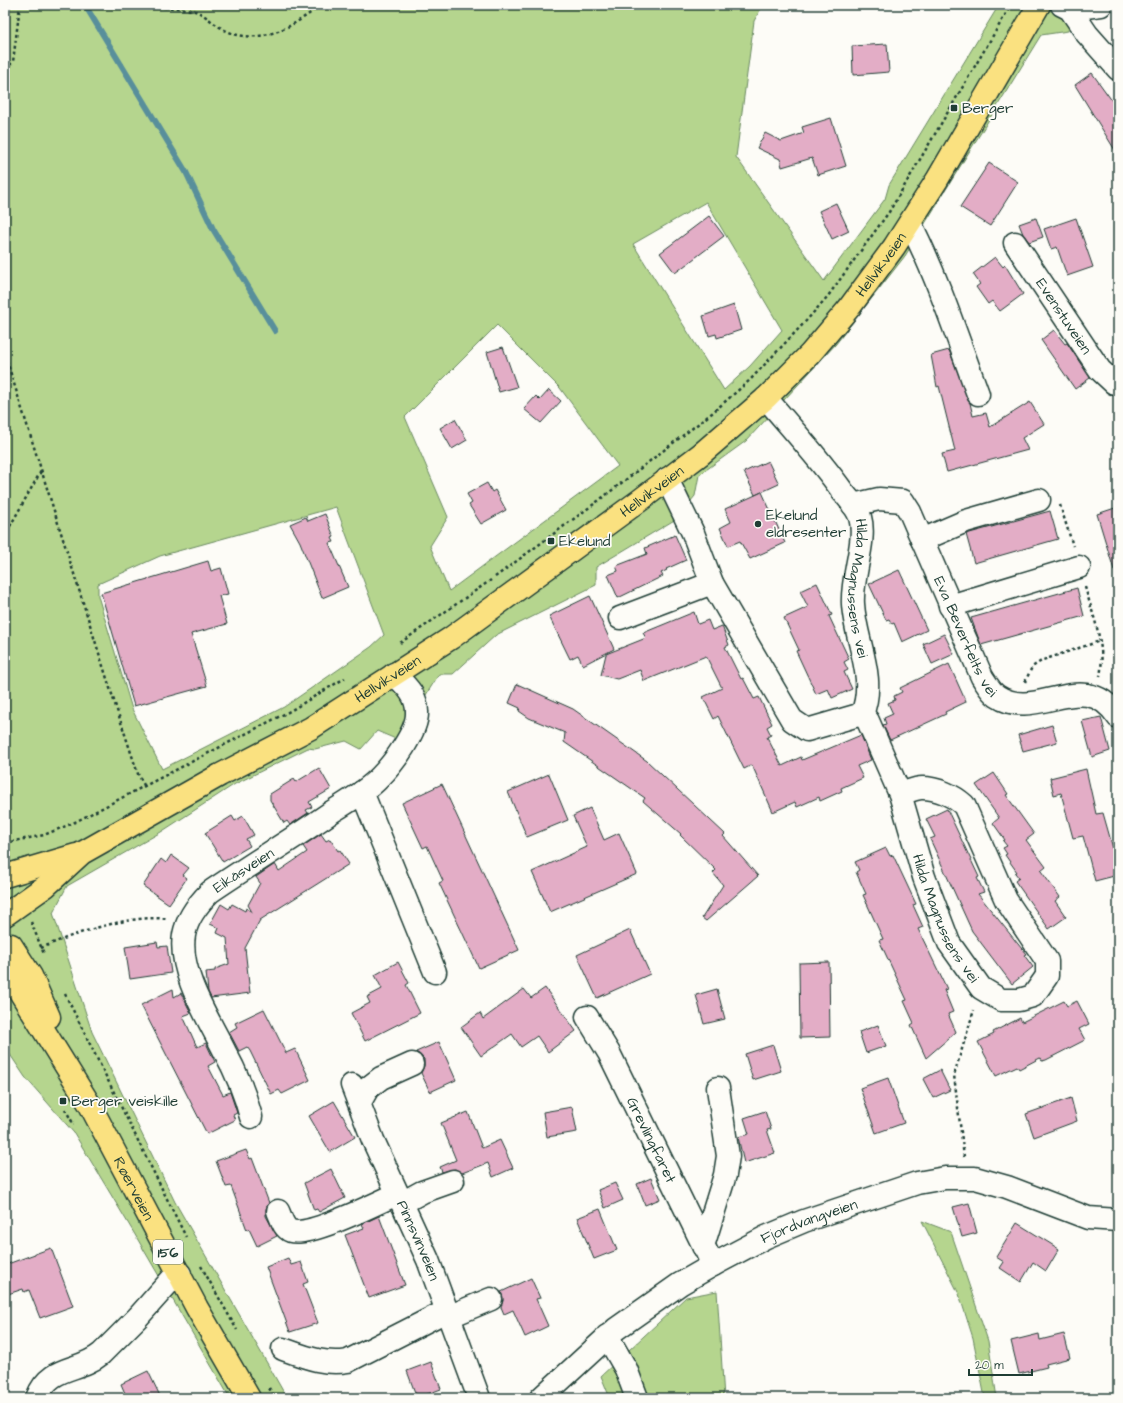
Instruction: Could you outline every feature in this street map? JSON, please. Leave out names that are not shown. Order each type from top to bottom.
[{"type":"main road","name":"Hellvikveien","points":[[5,876],[82,853],[220,776],[311,728],[498,605],[701,454],[766,398],[810,354],[849,308],[910,223],[1039,5]]},
{"type":"main road","name":"Hellvikveien","points":[[5,915],[46,886],[82,853]]},
{"type":"main road","name":"Røerveien","points":[[5,936],[31,976],[90,1105],[248,1398]]},
{"type":"main road","name":"Røerveien","points":[[5,951],[15,984],[90,1105]]},
{"type":"street","points":[[1066,7],[1101,5]]},
{"type":"street","points":[[1066,7],[1087,34],[1118,69]]},
{"type":"street","points":[[910,223],[940,293],[978,394]]},
{"type":"street","name":"Evenstuveien","points":[[1015,243],[1100,370],[1114,383],[1118,383]]},
{"type":"street","name":"Hilda Magnussens vei","points":[[766,398],[802,440],[853,505],[860,517],[861,540],[853,578],[853,604],[868,682],[867,702],[862,714],[868,722],[900,794],[924,877],[949,943],[981,988],[1001,1000],[1019,1000],[1033,996],[1047,976],[1047,961],[1006,900],[964,805],[956,798],[940,792],[922,788],[900,794]]},
{"type":"street","points":[[667,479],[690,526],[712,583],[792,720],[807,730],[862,714]]},
{"type":"street","name":"Eva Beverfelts vei","points":[[853,505],[879,499],[903,501],[922,540],[982,677],[996,696],[1014,704],[1024,704],[1070,696],[1093,695],[1111,706],[1118,718]]},
{"type":"street","points":[[922,540],[966,522],[1039,500]]},
{"type":"street","points":[[950,606],[1079,567]]},
{"type":"street","points":[[620,618],[712,583]]},
{"type":"street","name":"Eikåsveien","points":[[251,1117],[226,1054],[190,977],[183,950],[184,935],[188,922],[200,902],[210,892],[362,792],[387,769],[415,724],[418,713],[416,701],[411,691],[394,674]]},
{"type":"street","points":[[362,792],[435,972]]},
{"type":"street","name":"Grevlingfaret","points":[[587,1017],[609,1053],[713,1265]]},
{"type":"street","name":"Pinnsvinveien","points":[[412,1064],[377,1081],[368,1088],[356,1094],[373,1140],[428,1260],[479,1398]]},
{"type":"street","points":[[703,1246],[725,1175],[728,1156],[718,1088]]},
{"type":"street","name":"Fjordvangveien","points":[[541,1398],[608,1336],[680,1284],[713,1265],[772,1234],[804,1221],[917,1183],[945,1178],[981,1180],[1007,1187],[1088,1218],[1118,1220]]},
{"type":"street","points":[[278,1211],[287,1228],[291,1231],[303,1231],[454,1181]]},
{"type":"street","points":[[37,1398],[45,1382],[54,1376],[95,1360],[102,1354],[171,1280],[180,1274]]},
{"type":"street","points":[[283,1348],[313,1360],[336,1363],[348,1361],[447,1314],[491,1299]]},
{"type":"street","points":[[608,1336],[626,1369],[637,1398]]},
{"type":"path","points":[[5,68],[13,62],[20,5]]},
{"type":"path","points":[[152,5],[161,8],[191,10],[203,15],[224,30],[240,36],[253,36],[283,30],[307,17],[320,5]]},
{"type":"path","points":[[396,645],[490,581],[598,502],[712,413],[764,366],[828,296],[871,239],[942,125],[1011,5]]},
{"type":"path","points":[[5,355],[115,704],[138,774],[145,787]]},
{"type":"path","points":[[5,529],[9,528],[41,471]]},
{"type":"path","points":[[1024,704],[1026,678],[1032,667],[1043,660],[1100,641]]},
{"type":"path","points":[[5,843],[44,835],[73,823],[290,711],[347,677]]},
{"type":"path","points":[[42,948],[70,936],[140,918],[161,918],[188,922]]},
{"type":"path","points":[[31,921],[48,960]]},
{"type":"path","points":[[61,988],[188,1242]]},
{"type":"path","points":[[965,1178],[965,1165],[954,1074],[981,988]]},
{"type":"path","points":[[200,1263],[238,1332]]},
{"type":"green space","points":[[5,5],[763,5],[754,21],[736,157],[824,281],[885,199],[889,185],[999,5],[1074,5],[1068,31],[1041,35],[905,256],[835,345],[746,441],[699,475],[695,496],[676,519],[596,567],[596,585],[496,635],[453,674],[439,674],[398,740],[377,731],[361,749],[346,741],[315,749],[308,748],[235,784],[161,832],[67,886],[53,913],[92,1032],[175,1202],[287,1398],[230,1398],[74,1133],[25,1077],[5,1047]],"holes":[[[706,202],[782,330],[750,366],[724,390],[633,244]],[[497,325],[560,388],[618,466],[449,591],[430,546],[448,517],[405,417]],[[336,507],[384,635],[371,647],[284,707],[162,769],[132,709],[98,596],[98,584],[160,556]]]},
{"type":"green space","points":[[922,1221],[951,1232],[988,1341],[997,1398],[985,1398],[973,1338],[959,1294]]},
{"type":"green space","points":[[717,1291],[724,1398],[610,1398],[601,1376],[686,1297]]},
{"type":"building","points":[[887,44],[889,72],[853,75],[852,46]]},
{"type":"building","points":[[1092,73],[1118,109],[1118,155],[1075,85]]},
{"type":"building","points":[[831,118],[846,166],[818,175],[812,158],[782,167],[780,159],[757,148],[765,133],[781,141],[804,133],[802,127]]},
{"type":"building","points":[[989,163],[1018,182],[990,226],[960,207]]},
{"type":"building","points":[[836,203],[849,231],[832,239],[819,211]]},
{"type":"building","points":[[709,216],[724,236],[675,273],[660,253]]},
{"type":"building","points":[[1036,218],[1043,237],[1029,242],[1023,234],[1019,224]]},
{"type":"building","points":[[1076,218],[1093,267],[1067,276],[1057,247],[1051,249],[1044,229]]},
{"type":"building","points":[[995,257],[1003,267],[1005,265],[1023,294],[1000,311],[992,301],[988,304],[976,287],[980,284],[973,274]]},
{"type":"building","points":[[734,305],[741,330],[717,338],[716,334],[709,336],[703,316]]},
{"type":"building","points":[[1054,330],[1065,344],[1067,343],[1090,378],[1075,389],[1041,340]]},
{"type":"building","points":[[503,347],[517,387],[499,392],[487,352]]},
{"type":"building","points":[[949,350],[970,403],[973,416],[986,413],[990,427],[1030,402],[1044,424],[1022,438],[1028,450],[947,472],[942,454],[955,451],[939,386],[937,387],[931,355]]},
{"type":"building","points":[[549,390],[561,401],[541,423],[524,409],[536,396],[540,400]]},
{"type":"building","points":[[455,419],[467,440],[452,449],[440,428]]},
{"type":"building","points":[[768,461],[779,484],[755,495],[744,472]]},
{"type":"building","points":[[487,483],[492,492],[495,490],[506,510],[481,524],[469,505],[472,503],[467,494]]},
{"type":"building","points":[[762,492],[785,543],[750,559],[740,541],[728,546],[720,528],[731,522],[725,509]]},
{"type":"building","points":[[1118,507],[1118,570],[1114,570],[1097,514]]},
{"type":"building","points":[[1050,511],[1058,539],[974,563],[966,534]]},
{"type":"building","points":[[325,514],[334,537],[332,538],[334,542],[329,543],[348,587],[322,598],[300,542],[290,524],[306,517],[308,521]]},
{"type":"building","points":[[675,535],[686,560],[666,569],[667,570],[661,573],[663,576],[618,598],[608,575],[618,571],[616,566],[647,554],[645,548]]},
{"type":"building","points":[[208,561],[211,571],[221,568],[228,594],[219,596],[227,624],[191,634],[207,686],[134,706],[101,593]]},
{"type":"building","points":[[899,570],[927,630],[902,642],[894,623],[892,624],[889,619],[886,620],[869,584]]},
{"type":"building","points":[[817,583],[832,615],[829,616],[849,659],[844,662],[848,670],[844,672],[852,689],[832,698],[828,689],[816,694],[796,651],[799,650],[784,618],[808,607],[800,591]]},
{"type":"building","points":[[1077,588],[1084,616],[981,645],[971,618]]},
{"type":"building","points":[[590,596],[614,649],[583,665],[578,655],[570,659],[549,616]]},
{"type":"building","points":[[694,612],[698,624],[708,620],[712,630],[722,626],[729,645],[725,647],[741,679],[743,678],[754,699],[759,697],[772,724],[767,727],[771,735],[767,737],[782,766],[801,757],[802,760],[861,735],[871,760],[857,766],[863,778],[841,788],[842,791],[820,801],[819,797],[797,807],[795,802],[773,812],[752,765],[744,769],[718,716],[714,719],[703,697],[722,688],[706,656],[644,681],[640,670],[617,679],[601,675],[606,654],[646,638],[643,633]]},
{"type":"building","points":[[944,634],[954,654],[932,664],[923,644]]},
{"type":"building","points":[[949,664],[966,702],[945,712],[946,714],[890,740],[883,725],[886,724],[884,718],[893,714],[888,703],[895,700],[894,696],[902,692],[900,688]]},
{"type":"building","points":[[517,684],[573,709],[647,761],[725,834],[723,836],[758,876],[706,921],[702,918],[723,885],[713,873],[716,870],[680,835],[681,834],[643,801],[645,798],[564,742],[565,733],[529,718],[519,711],[520,708],[509,703]]},
{"type":"building","points":[[1101,717],[1110,751],[1092,757],[1082,721]]},
{"type":"building","points":[[1052,725],[1057,742],[1023,751],[1018,735]]},
{"type":"building","points":[[319,768],[331,789],[309,802],[312,807],[306,810],[308,813],[290,825],[287,821],[284,823],[270,800],[270,794],[294,779],[296,782]]},
{"type":"building","points":[[1086,769],[1096,814],[1103,813],[1118,866],[1118,875],[1095,881],[1083,836],[1073,838],[1061,793],[1054,795],[1050,778]]},
{"type":"building","points":[[994,773],[1008,794],[1006,795],[1034,834],[1026,840],[1046,867],[1041,871],[1060,897],[1055,901],[1066,917],[1049,929],[1015,881],[1019,878],[1015,873],[1017,872],[1005,855],[1007,854],[1003,848],[1007,846],[1003,841],[1005,840],[993,823],[999,818],[976,785]]},
{"type":"building","points":[[549,774],[568,820],[527,837],[508,792]]},
{"type":"building","points":[[442,784],[519,950],[479,968],[439,883],[443,881],[427,846],[423,848],[402,803]]},
{"type":"building","points":[[590,808],[604,840],[619,833],[637,874],[550,912],[532,872],[587,847],[573,816]]},
{"type":"building","points":[[947,809],[979,877],[977,878],[984,892],[978,894],[1026,954],[1024,955],[1033,967],[1012,984],[972,931],[930,839],[935,837],[926,819]]},
{"type":"building","points":[[232,816],[235,821],[243,816],[254,835],[246,839],[250,846],[223,862],[205,833]]},
{"type":"building","points":[[321,834],[326,841],[330,839],[338,851],[340,850],[349,864],[260,920],[245,948],[250,993],[211,998],[208,992],[206,972],[215,971],[215,969],[229,964],[227,938],[217,933],[219,928],[210,924],[221,904],[229,909],[232,904],[245,911],[246,908],[252,912],[248,905],[260,883],[256,877],[275,864],[279,871],[307,852],[303,846]]},
{"type":"building","points":[[886,848],[890,856],[893,855],[916,904],[913,905],[923,927],[918,929],[947,989],[944,990],[953,1012],[948,1014],[956,1032],[926,1058],[911,1025],[914,1023],[904,1001],[907,1000],[879,940],[883,939],[863,895],[866,894],[856,872],[859,870],[855,862]]},
{"type":"building","points":[[171,855],[189,868],[183,875],[187,878],[169,904],[143,886],[161,859],[166,863]]},
{"type":"building","points":[[630,930],[650,974],[597,998],[577,955]]},
{"type":"building","points":[[157,942],[158,947],[167,946],[171,973],[130,979],[125,947]]},
{"type":"building","points":[[398,962],[409,983],[406,985],[420,1013],[365,1041],[351,1013],[370,1003],[367,997],[382,989],[375,975]]},
{"type":"building","points":[[829,962],[830,1037],[800,1038],[799,963]]},
{"type":"building","points":[[545,988],[576,1031],[548,1052],[537,1036],[521,1047],[512,1034],[481,1056],[461,1027],[480,1013],[483,1019],[524,989],[531,998]]},
{"type":"building","points":[[173,989],[174,997],[181,993],[191,1013],[183,1016],[197,1047],[206,1043],[215,1062],[208,1066],[223,1095],[230,1092],[237,1113],[233,1115],[235,1120],[207,1134],[141,1005]]},
{"type":"building","points":[[717,989],[725,1019],[704,1024],[696,995]]},
{"type":"building","points":[[1064,1001],[1067,1006],[1077,1001],[1089,1024],[1079,1029],[1085,1040],[1046,1060],[1042,1061],[1040,1058],[1019,1069],[1017,1066],[996,1076],[978,1042],[994,1034],[993,1032],[1020,1018],[1022,1022]]},
{"type":"building","points":[[264,1009],[286,1053],[295,1049],[310,1080],[282,1094],[279,1090],[271,1094],[250,1051],[247,1047],[239,1051],[229,1032],[237,1027],[235,1023]]},
{"type":"building","points":[[878,1025],[886,1046],[866,1053],[859,1032]]},
{"type":"building","points":[[439,1042],[456,1080],[430,1092],[421,1073],[424,1066],[424,1059],[416,1052]]},
{"type":"building","points":[[773,1045],[781,1071],[753,1080],[745,1054]]},
{"type":"building","points":[[940,1070],[950,1090],[933,1098],[923,1079]]},
{"type":"building","points":[[888,1078],[904,1123],[876,1133],[860,1088]]},
{"type":"building","points":[[1071,1098],[1077,1121],[1034,1137],[1026,1114]]},
{"type":"building","points":[[334,1101],[355,1137],[330,1152],[309,1116]]},
{"type":"building","points":[[572,1107],[577,1132],[547,1137],[543,1112]]},
{"type":"building","points":[[765,1111],[771,1129],[767,1130],[775,1153],[744,1163],[738,1137],[749,1134],[744,1118]]},
{"type":"building","points":[[468,1112],[482,1148],[500,1140],[513,1168],[493,1177],[488,1163],[462,1173],[455,1169],[442,1172],[440,1167],[456,1160],[441,1123]]},
{"type":"building","points":[[246,1150],[250,1159],[252,1158],[269,1203],[266,1209],[266,1216],[277,1236],[257,1246],[249,1229],[247,1230],[231,1186],[226,1187],[216,1161]]},
{"type":"building","points":[[331,1169],[345,1198],[319,1212],[317,1209],[314,1210],[304,1183]]},
{"type":"building","points":[[651,1178],[660,1199],[645,1205],[637,1184]]},
{"type":"building","points":[[615,1183],[623,1200],[605,1208],[598,1190]]},
{"type":"building","points":[[969,1203],[977,1233],[962,1237],[953,1207]]},
{"type":"building","points":[[600,1209],[617,1250],[594,1259],[577,1218]]},
{"type":"building","points":[[379,1216],[405,1285],[369,1298],[345,1235],[364,1228],[362,1224]]},
{"type":"building","points":[[1017,1223],[1059,1249],[1046,1271],[1033,1262],[1021,1282],[1000,1268],[1004,1262],[996,1257]]},
{"type":"building","points":[[51,1248],[73,1306],[40,1318],[29,1290],[24,1292],[23,1289],[5,1295],[5,1265]]},
{"type":"building","points":[[288,1258],[291,1265],[301,1262],[308,1282],[303,1284],[318,1323],[290,1332],[266,1267]]},
{"type":"building","points":[[531,1278],[540,1298],[536,1299],[548,1326],[525,1337],[513,1310],[504,1314],[501,1307],[503,1300],[501,1292]]},
{"type":"building","points":[[1039,1334],[1040,1340],[1064,1334],[1070,1358],[1046,1364],[1047,1367],[1019,1374],[1011,1341]]},
{"type":"building","points":[[431,1362],[441,1389],[417,1398],[407,1371]]},
{"type":"building","points":[[148,1371],[161,1398],[127,1398],[121,1384]]},
{"type":"waterway","points":[[85,5],[186,172],[213,229],[275,331]]},
{"type":"place","name":"Berger","points":[[954,108]]},
{"type":"place","name":"Ekelund eldresenter","points":[[758,524]]},
{"type":"place","name":"Ekelund","points":[[551,541]]},
{"type":"place","name":"Berger veiskille","points":[[63,1101]]}]
